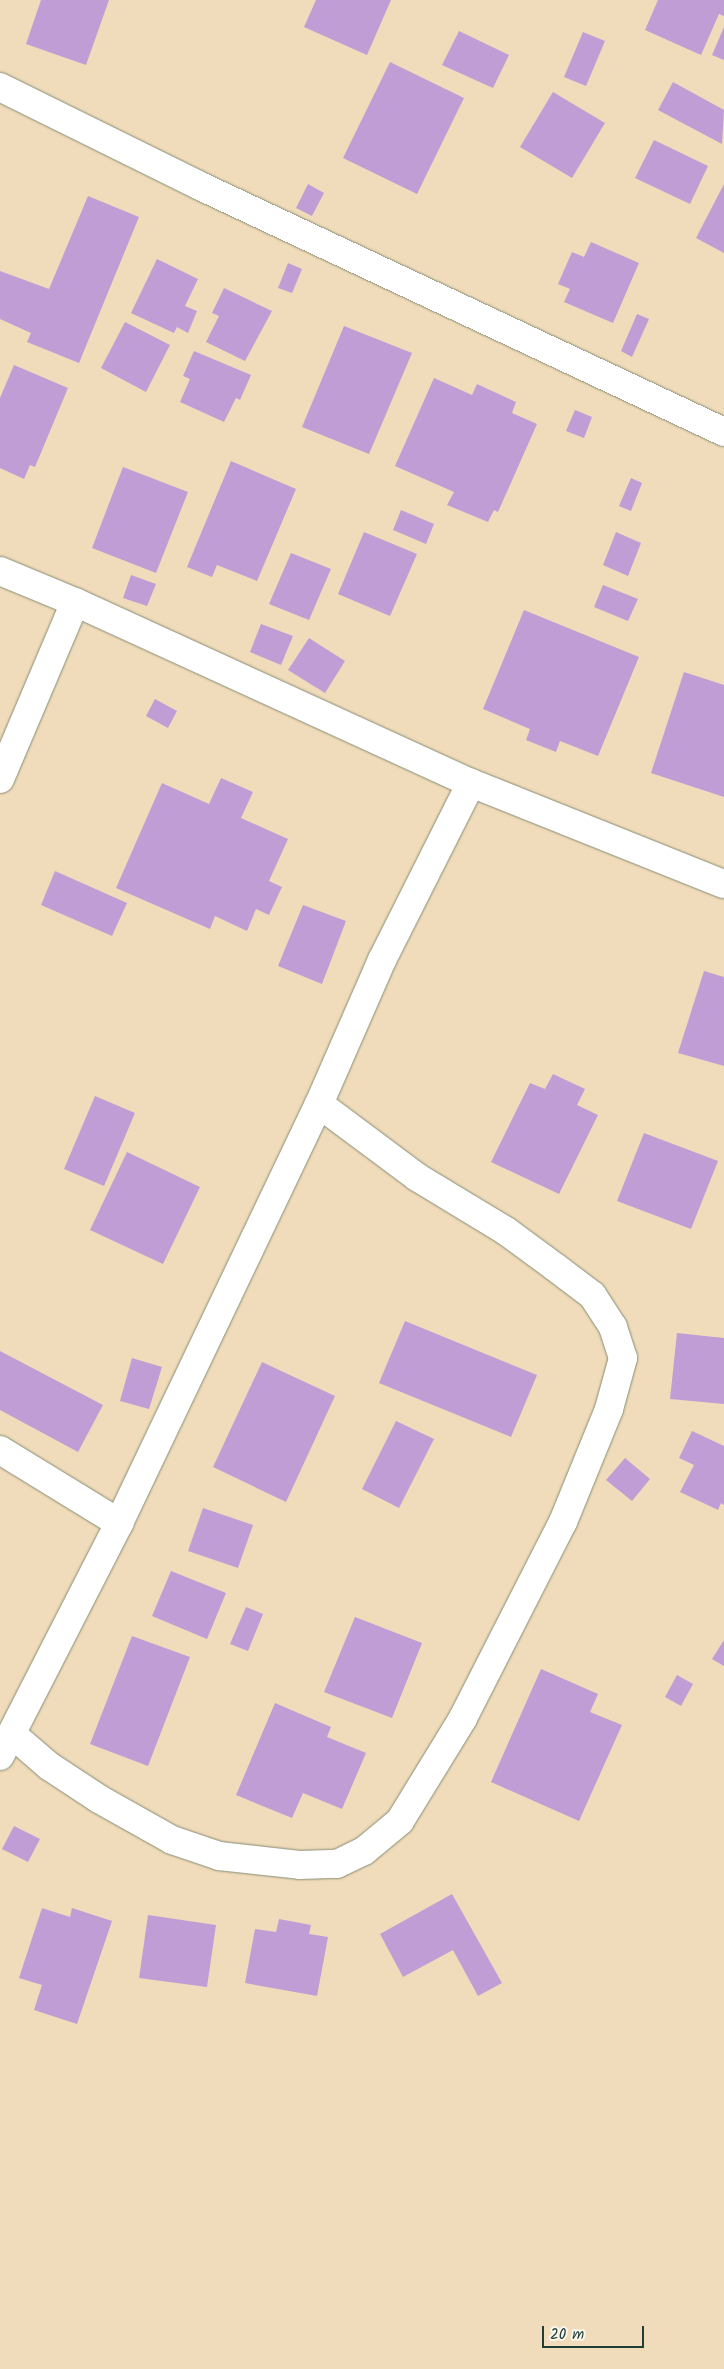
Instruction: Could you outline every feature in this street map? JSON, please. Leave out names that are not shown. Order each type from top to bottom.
[{"type":"street","points":[[0,87],[198,185],[724,432]]},
{"type":"street","points":[[0,571],[75,602],[470,782],[724,884]]},
{"type":"street","points":[[0,779],[75,602]]},
{"type":"street","points":[[319,1104],[417,1178],[506,1231],[592,1295],[613,1327],[623,1358],[608,1409],[563,1522],[463,1718],[400,1821],[364,1851],[337,1864],[300,1864],[219,1856],[172,1840],[99,1800],[49,1766],[7,1746],[119,1523],[319,1104],[382,960],[470,782]]},
{"type":"street","points":[[0,1450],[119,1523]]},
{"type":"building","points":[[41,0],[109,0],[86,65],[26,44]]},
{"type":"building","points":[[316,0],[391,0],[367,55],[304,27]]},
{"type":"building","points":[[658,0],[724,0],[724,16],[719,14],[701,55],[645,30]]},
{"type":"building","points":[[724,27],[724,60],[712,55]]},
{"type":"building","points":[[459,31],[509,55],[493,88],[442,65]]},
{"type":"building","points":[[583,32],[605,41],[586,86],[564,77]]},
{"type":"building","points":[[390,62],[464,98],[417,194],[343,158]]},
{"type":"building","points":[[673,82],[724,110],[722,144],[658,110]]},
{"type":"building","points":[[553,92],[605,123],[572,178],[520,147]]},
{"type":"building","points":[[654,140],[708,166],[690,204],[635,178]]},
{"type":"building","points":[[308,184],[324,193],[312,216],[296,208]]},
{"type":"building","points":[[724,184],[724,253],[696,238]]},
{"type":"building","points":[[88,196],[139,217],[79,363],[27,342],[31,333],[0,319],[0,271],[49,289]]},
{"type":"building","points":[[591,242],[639,263],[613,323],[564,302],[570,289],[558,284],[572,252],[584,257]]},
{"type":"building","points":[[157,259],[198,279],[185,306],[197,311],[188,333],[177,327],[174,333],[131,313]]},
{"type":"building","points":[[288,263],[302,269],[292,293],[278,288]]},
{"type":"building","points":[[224,288],[272,311],[245,361],[206,342],[219,316],[212,313]]},
{"type":"building","points":[[637,314],[649,319],[632,357],[621,351]]},
{"type":"building","points":[[125,322],[170,345],[146,392],[101,368]]},
{"type":"building","points":[[344,326],[412,353],[369,454],[302,427]]},
{"type":"building","points":[[194,351],[251,375],[240,400],[236,398],[224,422],[180,402],[190,379],[183,376]]},
{"type":"building","points":[[14,365],[68,388],[35,467],[30,465],[24,479],[0,468],[0,398]]},
{"type":"building","points":[[434,378],[472,395],[477,384],[516,402],[512,413],[537,424],[498,512],[494,510],[488,522],[447,505],[454,492],[395,466]]},
{"type":"building","points":[[575,410],[592,417],[584,438],[566,431]]},
{"type":"building","points":[[231,461],[296,489],[257,581],[217,565],[212,577],[187,567]]},
{"type":"building","points":[[123,467],[188,492],[156,573],[92,548]]},
{"type":"building","points":[[631,478],[642,483],[631,511],[619,506]]},
{"type":"building","points":[[401,510],[434,524],[426,544],[393,530]]},
{"type":"building","points":[[364,532],[417,554],[390,616],[338,594]]},
{"type":"building","points":[[616,532],[641,543],[628,576],[603,565]]},
{"type":"building","points":[[291,553],[331,569],[309,620],[269,604]]},
{"type":"building","points":[[131,575],[156,584],[147,606],[123,598]]},
{"type":"building","points":[[603,585],[638,599],[628,621],[594,607]]},
{"type":"building","points":[[524,610],[639,657],[598,756],[560,741],[556,752],[526,740],[530,729],[483,709]]},
{"type":"building","points":[[261,624],[293,636],[281,665],[250,652]]},
{"type":"building","points":[[309,638],[345,661],[325,693],[288,670]]},
{"type":"building","points":[[684,672],[724,685],[724,797],[651,773]]},
{"type":"building","points":[[155,699],[177,711],[168,728],[146,716]]},
{"type":"building","points":[[221,778],[253,792],[241,818],[288,839],[269,881],[282,887],[269,915],[256,909],[247,931],[215,916],[210,929],[116,888],[162,783],[209,804]]},
{"type":"building","points":[[55,871],[127,903],[112,936],[41,905]]},
{"type":"building","points":[[303,905],[346,921],[322,984],[278,966]]},
{"type":"building","points":[[704,971],[724,977],[724,1066],[678,1053]]},
{"type":"building","points":[[553,1074],[585,1089],[577,1105],[598,1115],[559,1194],[491,1162],[530,1083],[545,1089]]},
{"type":"building","points":[[95,1096],[135,1113],[104,1186],[64,1169]]},
{"type":"building","points":[[644,1133],[718,1161],[691,1229],[617,1201]]},
{"type":"building","points":[[127,1152],[200,1187],[163,1264],[90,1230]]},
{"type":"building","points":[[405,1321],[537,1375],[511,1437],[379,1383]]},
{"type":"building","points":[[677,1333],[724,1338],[724,1404],[670,1399]]},
{"type":"building","points":[[0,1351],[103,1405],[78,1452],[0,1410]]},
{"type":"building","points":[[132,1358],[162,1367],[149,1409],[120,1401]]},
{"type":"building","points":[[262,1362],[335,1396],[286,1502],[213,1467]]},
{"type":"building","points":[[396,1421],[434,1439],[399,1508],[362,1489]]},
{"type":"building","points":[[692,1431],[724,1446],[724,1505],[721,1503],[718,1510],[680,1492],[694,1465],[679,1458]]},
{"type":"building","points":[[625,1458],[650,1479],[632,1501],[606,1480]]},
{"type":"building","points":[[203,1508],[253,1525],[238,1568],[188,1551]]},
{"type":"building","points":[[171,1571],[226,1593],[207,1639],[152,1616]]},
{"type":"building","points":[[246,1607],[263,1614],[248,1651],[230,1644]]},
{"type":"building","points":[[355,1617],[422,1643],[392,1718],[324,1692]]},
{"type":"building","points":[[132,1636],[190,1657],[148,1766],[90,1744]]},
{"type":"building","points":[[724,1640],[724,1666],[712,1659]]},
{"type":"building","points":[[541,1669],[598,1694],[590,1712],[622,1725],[579,1821],[491,1782]]},
{"type":"building","points":[[677,1675],[693,1684],[681,1706],[665,1697]]},
{"type":"building","points":[[275,1703],[331,1727],[327,1737],[366,1753],[342,1809],[303,1793],[292,1818],[236,1795]]},
{"type":"building","points":[[14,1826],[40,1839],[28,1862],[2,1849]]},
{"type":"building","points":[[452,1894],[502,1983],[478,1996],[453,1950],[403,1977],[380,1934]]},
{"type":"building","points":[[42,1908],[70,1917],[72,1908],[112,1921],[77,2024],[34,2010],[42,1985],[19,1978]]},
{"type":"building","points":[[148,1915],[216,1925],[207,1987],[139,1978]]},
{"type":"building","points":[[279,1919],[311,1925],[309,1934],[328,1937],[317,1996],[245,1983],[255,1929],[276,1932]]}]
